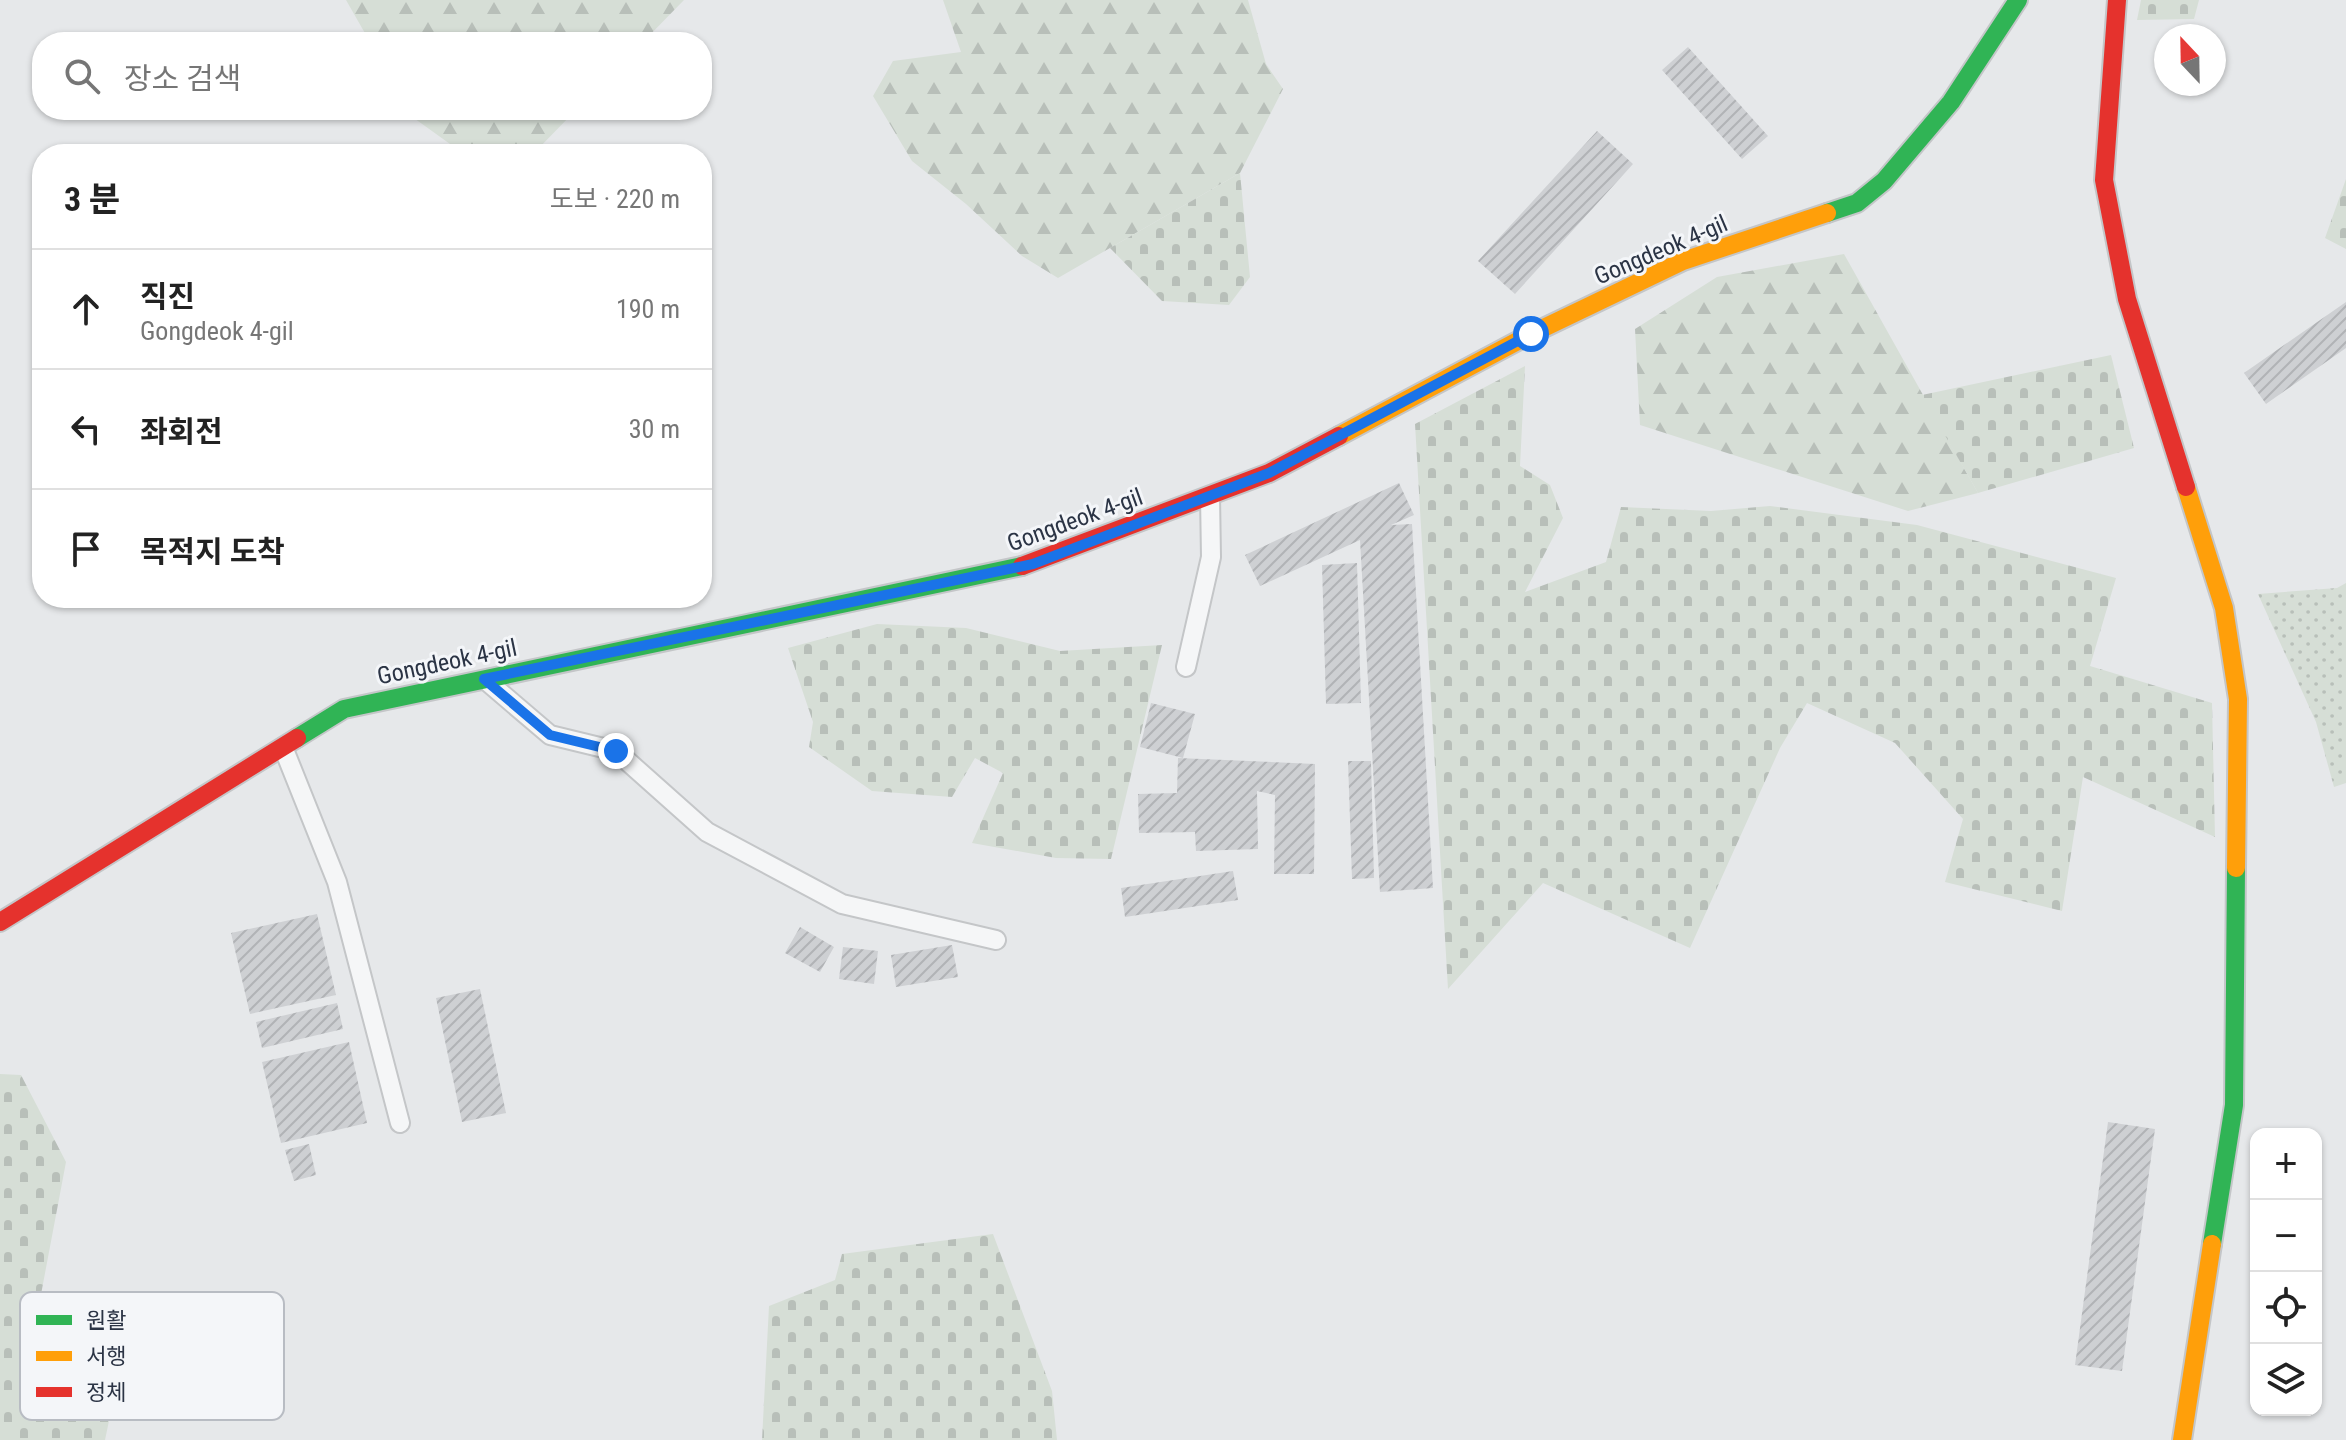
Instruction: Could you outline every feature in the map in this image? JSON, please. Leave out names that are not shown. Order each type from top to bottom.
[{"type":"street","name":"Gongdeok 4-gil","points":[[4,921],[344,709],[1033,564],[1269,473],[1531,334],[1683,261],[1857,203],[1884,181],[1951,102],[2018,0]]},
{"type":"street","points":[[2117,0],[2104,180],[2127,299],[2224,608],[2238,699],[2234,1105],[2182,1440]]},
{"type":"lane","points":[[1186,667],[1211,557],[1210,496]]},
{"type":"lane","points":[[484,679],[550,735],[616,751],[707,832],[842,904],[996,940]]},
{"type":"lane","points":[[283,747],[337,882],[400,1123]]},
{"type":"green space","points":[[346,0],[684,0],[653,32],[364,32]]},
{"type":"green space","points":[[943,0],[1248,0],[1266,64],[1283,89],[1240,173],[1058,278],[1022,256],[966,204],[912,161],[873,96],[893,61],[961,52]]},
{"type":"green space","points":[[2141,0],[2199,0],[2194,19],[2137,20]]},
{"type":"green space","points":[[417,120],[566,120],[543,144],[450,144]]},
{"type":"green space","points":[[1240,173],[1250,277],[1229,305],[1162,301],[1110,248]]},
{"type":"green space","points":[[2346,179],[2346,249],[2325,238]]},
{"type":"green space","points":[[1844,254],[1978,493],[1908,511],[1640,425],[1635,329],[1717,277]]},
{"type":"green space","points":[[2111,355],[2134,448],[1978,493],[1922,395]]},
{"type":"green space","points":[[1525,366],[1520,466],[1550,485],[1563,518],[1525,592],[1606,562],[1621,507],[1711,511],[1770,506],[1917,525],[2116,578],[2090,666],[2212,703],[2215,837],[2083,777],[2062,911],[1945,882],[1963,819],[1895,743],[1807,703],[1780,748],[1690,948],[1543,883],[1448,989],[1415,424]]},
{"type":"green space","points":[[2346,583],[2346,783],[2334,787],[2316,722],[2258,594],[2337,588]]},
{"type":"green space","points":[[877,624],[966,628],[1060,651],[1162,645],[1111,859],[1056,858],[972,843],[1003,773],[975,758],[952,797],[872,791],[809,747],[813,722],[788,648]]},
{"type":"green space","points":[[0,1074],[21,1075],[66,1162],[41,1292],[20,1292],[20,1420],[109,1420],[105,1440],[0,1440]]},
{"type":"green space","points":[[993,1234],[1052,1391],[1057,1440],[762,1440],[769,1306],[835,1280],[842,1254]]},
{"type":"building","points":[[1688,47],[1768,136],[1742,159],[1662,70]]},
{"type":"building","points":[[1597,131],[1633,164],[1515,294],[1478,261]]},
{"type":"building","points":[[2346,302],[2346,348],[2266,404],[2244,373]]},
{"type":"building","points":[[1399,483],[1414,515],[1391,525],[1412,524],[1433,888],[1380,892],[1360,540],[1260,586],[1245,555]]},
{"type":"building","points":[[1357,563],[1361,703],[1326,704],[1322,565]]},
{"type":"building","points":[[1151,703],[1195,714],[1183,758],[1140,747]]},
{"type":"building","points":[[1178,758],[1315,764],[1314,874],[1274,874],[1275,795],[1257,791],[1258,849],[1196,851],[1195,832],[1139,833],[1138,794],[1177,793]]},
{"type":"building","points":[[1348,761],[1371,761],[1374,878],[1352,879]]},
{"type":"building","points":[[1233,871],[1238,900],[1125,917],[1121,888]]},
{"type":"building","points":[[317,914],[336,995],[250,1014],[231,933]]},
{"type":"building","points":[[800,927],[834,947],[820,972],[785,953]]},
{"type":"building","points":[[952,945],[958,977],[896,987],[891,955]]},
{"type":"building","points":[[843,947],[878,951],[874,984],[839,979]]},
{"type":"building","points":[[480,989],[506,1113],[462,1122],[436,998]]},
{"type":"building","points":[[337,1003],[343,1029],[262,1048],[256,1022]]},
{"type":"building","points":[[349,1042],[367,1123],[281,1143],[262,1062]]},
{"type":"building","points":[[2108,1122],[2155,1129],[2122,1371],[2075,1365]]},
{"type":"building","points":[[309,1144],[316,1175],[294,1181],[285,1150]]},
{"type":"traffic: fast","points":[[1827,213],[1857,203],[1884,181],[1951,102],[2018,0]]},
{"type":"traffic: fast","points":[[297,738],[344,709],[1022,566]]},
{"type":"traffic: fast","points":[[2212,1244],[2234,1105],[2236,868]]},
{"type":"traffic: slow","points":[[1339,436],[1531,334],[1683,261],[1827,213]]},
{"type":"traffic: slow","points":[[2186,487],[2224,608],[2238,699],[2236,868]]},
{"type":"traffic: slow","points":[[2182,1440],[2212,1244]]},
{"type":"traffic: jam","points":[[2117,0],[2104,180],[2127,299],[2186,487]]},
{"type":"traffic: jam","points":[[1022,566],[1269,473],[1339,436]]},
{"type":"traffic: jam","points":[[0,922],[297,738]]},
{"type":"route","points":[[616,751],[550,735],[484,679],[1033,564],[1269,473],[1531,334]]}]
